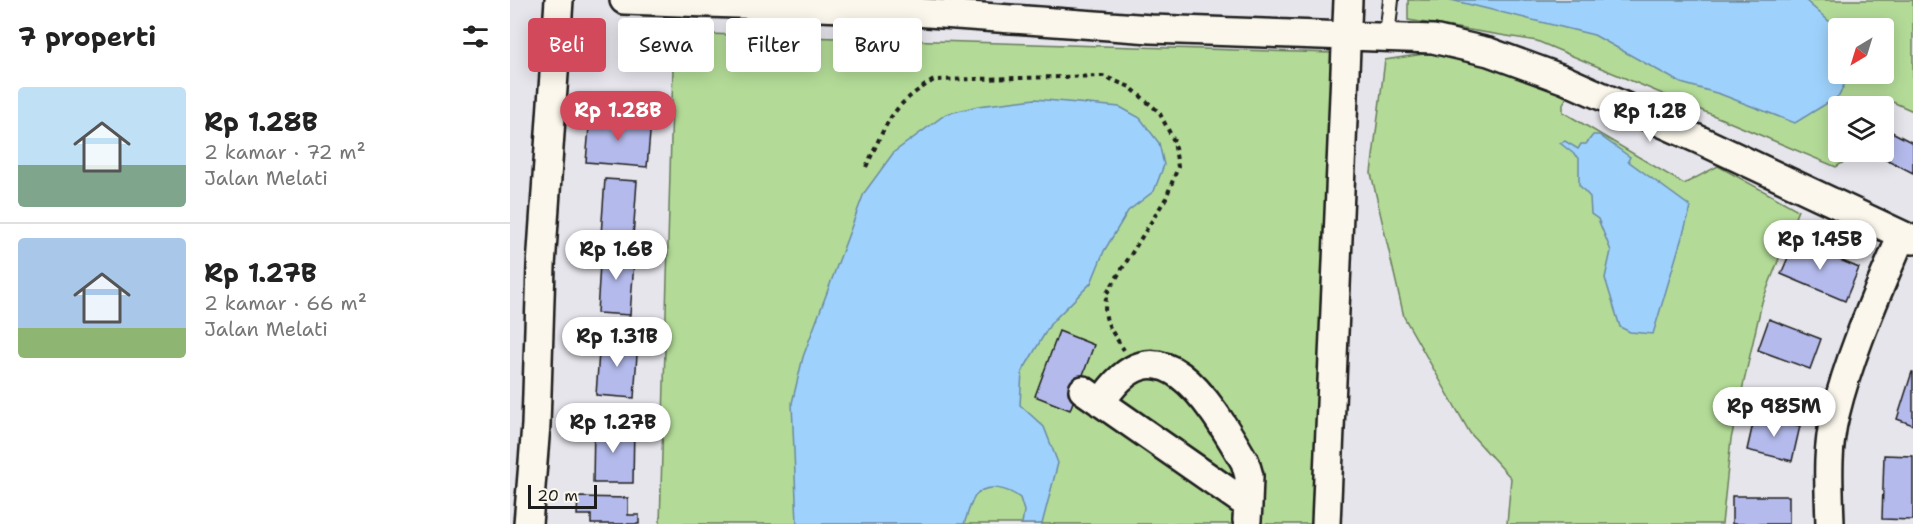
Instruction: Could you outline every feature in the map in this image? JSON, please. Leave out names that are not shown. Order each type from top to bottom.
[{"type":"street","points":[[528,524],[537,425],[541,266],[558,0]]},
{"type":"street","points":[[624,0],[872,9],[1151,29],[1433,39],[1489,52],[1563,79],[1700,140],[1907,238],[1852,355],[1834,417],[1828,470],[1830,524]]},
{"type":"street","points":[[1326,524],[1348,0]]},
{"type":"street","points":[[1155,364],[1171,368],[1192,383],[1245,462],[1249,476],[1247,515],[1092,397],[1136,368],[1155,364]]},
{"type":"lane","points":[[1387,36],[1391,0]]},
{"type":"path","points":[[866,167],[894,110],[912,93],[934,80],[1103,76],[1130,87],[1159,112],[1174,141],[1178,167],[1166,198],[1107,293],[1104,309],[1107,324],[1136,368]]},
{"type":"green space","points":[[1408,0],[1913,0],[1913,111],[1894,103],[1894,96],[1828,96],[1828,162],[1844,162],[1836,167],[1537,41],[1408,20]]},
{"type":"green space","points":[[714,34],[726,35],[726,72],[821,72],[821,37],[833,38],[833,72],[922,72],[922,41],[1333,53],[1320,524],[660,524],[673,72],[714,72]]},
{"type":"green space","points":[[1443,51],[1568,95],[1563,104],[1563,112],[1684,184],[1718,166],[1798,210],[1762,302],[1731,439],[1722,524],[1507,524],[1511,478],[1470,433],[1404,317],[1371,173],[1385,60]]},
{"type":"water","points":[[1451,0],[1805,0],[1828,20],[1828,84],[1844,84],[1839,96],[1828,96],[1828,103],[1795,123],[1720,94],[1681,83],[1594,35]]},
{"type":"water","points":[[1035,99],[1120,107],[1140,118],[1159,143],[1164,165],[1154,191],[1128,211],[1104,251],[1091,283],[1051,323],[1022,372],[1020,405],[1044,427],[1058,463],[1042,524],[1022,524],[1024,511],[1020,498],[1010,492],[991,488],[975,496],[964,524],[797,524],[792,403],[803,357],[864,193],[894,152],[946,114],[978,106]]},
{"type":"water","points":[[1593,135],[1599,135],[1630,157],[1628,161],[1691,207],[1653,334],[1630,332],[1620,327],[1605,278],[1611,251],[1598,219],[1591,214],[1590,197],[1579,185],[1579,158],[1560,143],[1565,141],[1578,149],[1581,144],[1586,144]]},
{"type":"building","points":[[590,116],[651,122],[647,167],[586,162]]},
{"type":"building","points":[[1894,133],[1913,143],[1913,173],[1892,162],[1894,162]]},
{"type":"building","points":[[605,179],[637,181],[633,237],[601,235]]},
{"type":"building","points":[[1795,241],[1859,268],[1845,301],[1781,274]]},
{"type":"building","points":[[601,247],[635,249],[630,315],[597,313]]},
{"type":"building","points":[[1769,319],[1821,339],[1810,369],[1758,350]]},
{"type":"building","points":[[1059,331],[1094,345],[1070,410],[1035,396]]},
{"type":"building","points":[[600,338],[638,340],[634,398],[596,395]]},
{"type":"building","points":[[1913,372],[1913,425],[1897,419]]},
{"type":"building","points":[[1755,415],[1800,426],[1792,461],[1747,450]]},
{"type":"building","points":[[594,424],[634,425],[633,483],[593,483]]},
{"type":"building","points":[[1884,455],[1913,456],[1913,520],[1882,519]]},
{"type":"building","points":[[1732,496],[1789,496],[1789,524],[1732,524]]},
{"type":"building","points":[[578,497],[628,498],[628,515],[639,515],[639,524],[591,524],[591,515],[577,515]]}]
